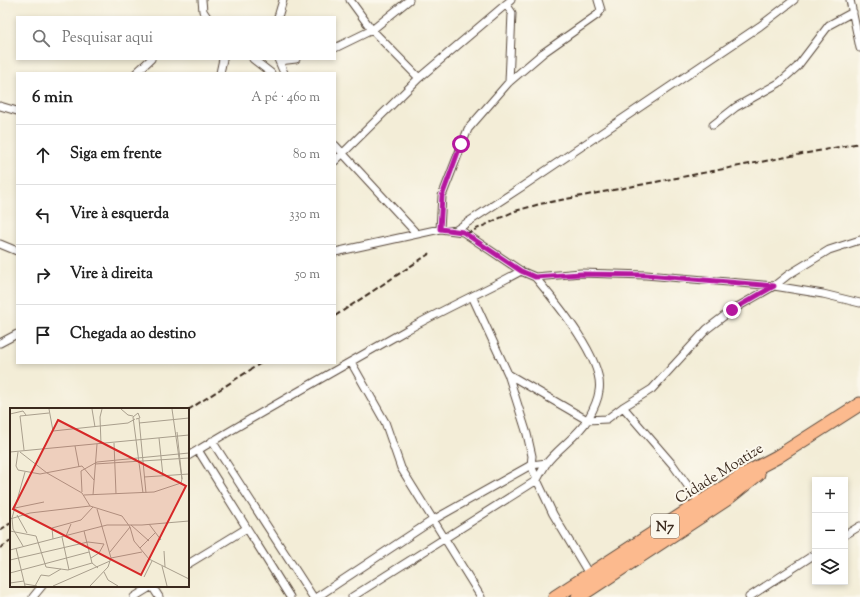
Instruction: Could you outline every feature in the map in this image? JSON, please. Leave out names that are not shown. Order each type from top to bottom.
[{"type":"highway","name":"N7","points":[[777,457],[860,404]]},
{"type":"highway","name":"Cidade Moatize","points":[[573,594],[589,574],[743,475],[777,457]]},
{"type":"highway","name":"Cidade Moatize","points":[[555,597],[573,594],[727,499],[777,457]]},
{"type":"street","points":[[202,0],[205,14]]},
{"type":"street","points":[[278,16],[283,0]]},
{"type":"street","points":[[350,0],[372,30],[419,78]]},
{"type":"street","points":[[336,48],[372,30],[409,0]]},
{"type":"street","points":[[440,229],[442,196],[468,128],[509,82],[543,53],[597,15],[601,10],[598,0]]},
{"type":"street","points":[[456,230],[760,26],[794,0]]},
{"type":"street","points":[[850,0],[860,48]]},
{"type":"street","points":[[336,160],[419,78],[508,2],[512,13],[509,82]]},
{"type":"street","points":[[714,125],[736,107],[779,83],[797,67],[829,25],[853,12]]},
{"type":"street","points":[[137,72],[150,60]]},
{"type":"street","points":[[220,72],[223,60]]},
{"type":"street","points":[[254,60],[270,72]]},
{"type":"street","points":[[278,60],[284,72]]},
{"type":"street","points":[[0,106],[16,111]]},
{"type":"street","points":[[336,146],[417,234]]},
{"type":"street","points":[[336,252],[440,229],[456,230],[466,234],[521,271],[535,277],[581,274],[646,275],[774,286],[823,294],[860,303]]},
{"type":"street","points":[[508,374],[587,420],[607,419],[622,407],[652,389],[664,378],[707,329],[732,310],[774,286],[788,275],[829,250],[860,240]]},
{"type":"street","points":[[0,244],[16,251]]},
{"type":"street","points":[[189,455],[256,415],[405,331],[521,271]]},
{"type":"street","points":[[352,597],[537,480],[547,463],[563,449],[587,420],[600,391],[599,373],[582,338],[559,306],[535,277]]},
{"type":"street","points":[[472,296],[508,374],[527,434],[532,456],[531,465],[537,480],[553,514],[589,574]]},
{"type":"street","points":[[0,343],[16,335]]},
{"type":"street","points":[[352,362],[385,422],[401,468],[481,597]]},
{"type":"street","points":[[622,407],[673,465],[700,504]]},
{"type":"street","points":[[212,442],[313,597]]},
{"type":"street","points":[[198,450],[290,597]]},
{"type":"street","points":[[317,597],[433,520],[531,465],[547,463]]},
{"type":"street","points":[[848,533],[860,526]]},
{"type":"street","points":[[189,563],[247,528]]},
{"type":"street","points":[[749,597],[812,556]]},
{"type":"street","points":[[33,597],[41,587]]},
{"type":"street","points":[[134,597],[150,587]]},
{"type":"street","points":[[153,587],[159,597]]},
{"type":"railway","points":[[466,234],[515,211],[540,204],[860,143]]},
{"type":"railway","points":[[336,315],[432,252]]},
{"type":"railway","points":[[189,409],[259,364]]},
{"type":"railway","points":[[0,530],[10,524]]},
{"type":"railway","points":[[0,548],[10,542]]},
{"type":"route","points":[[461,144],[442,196],[440,229],[463,232],[521,271],[535,277],[581,274],[646,275],[774,286],[732,310]]}]
